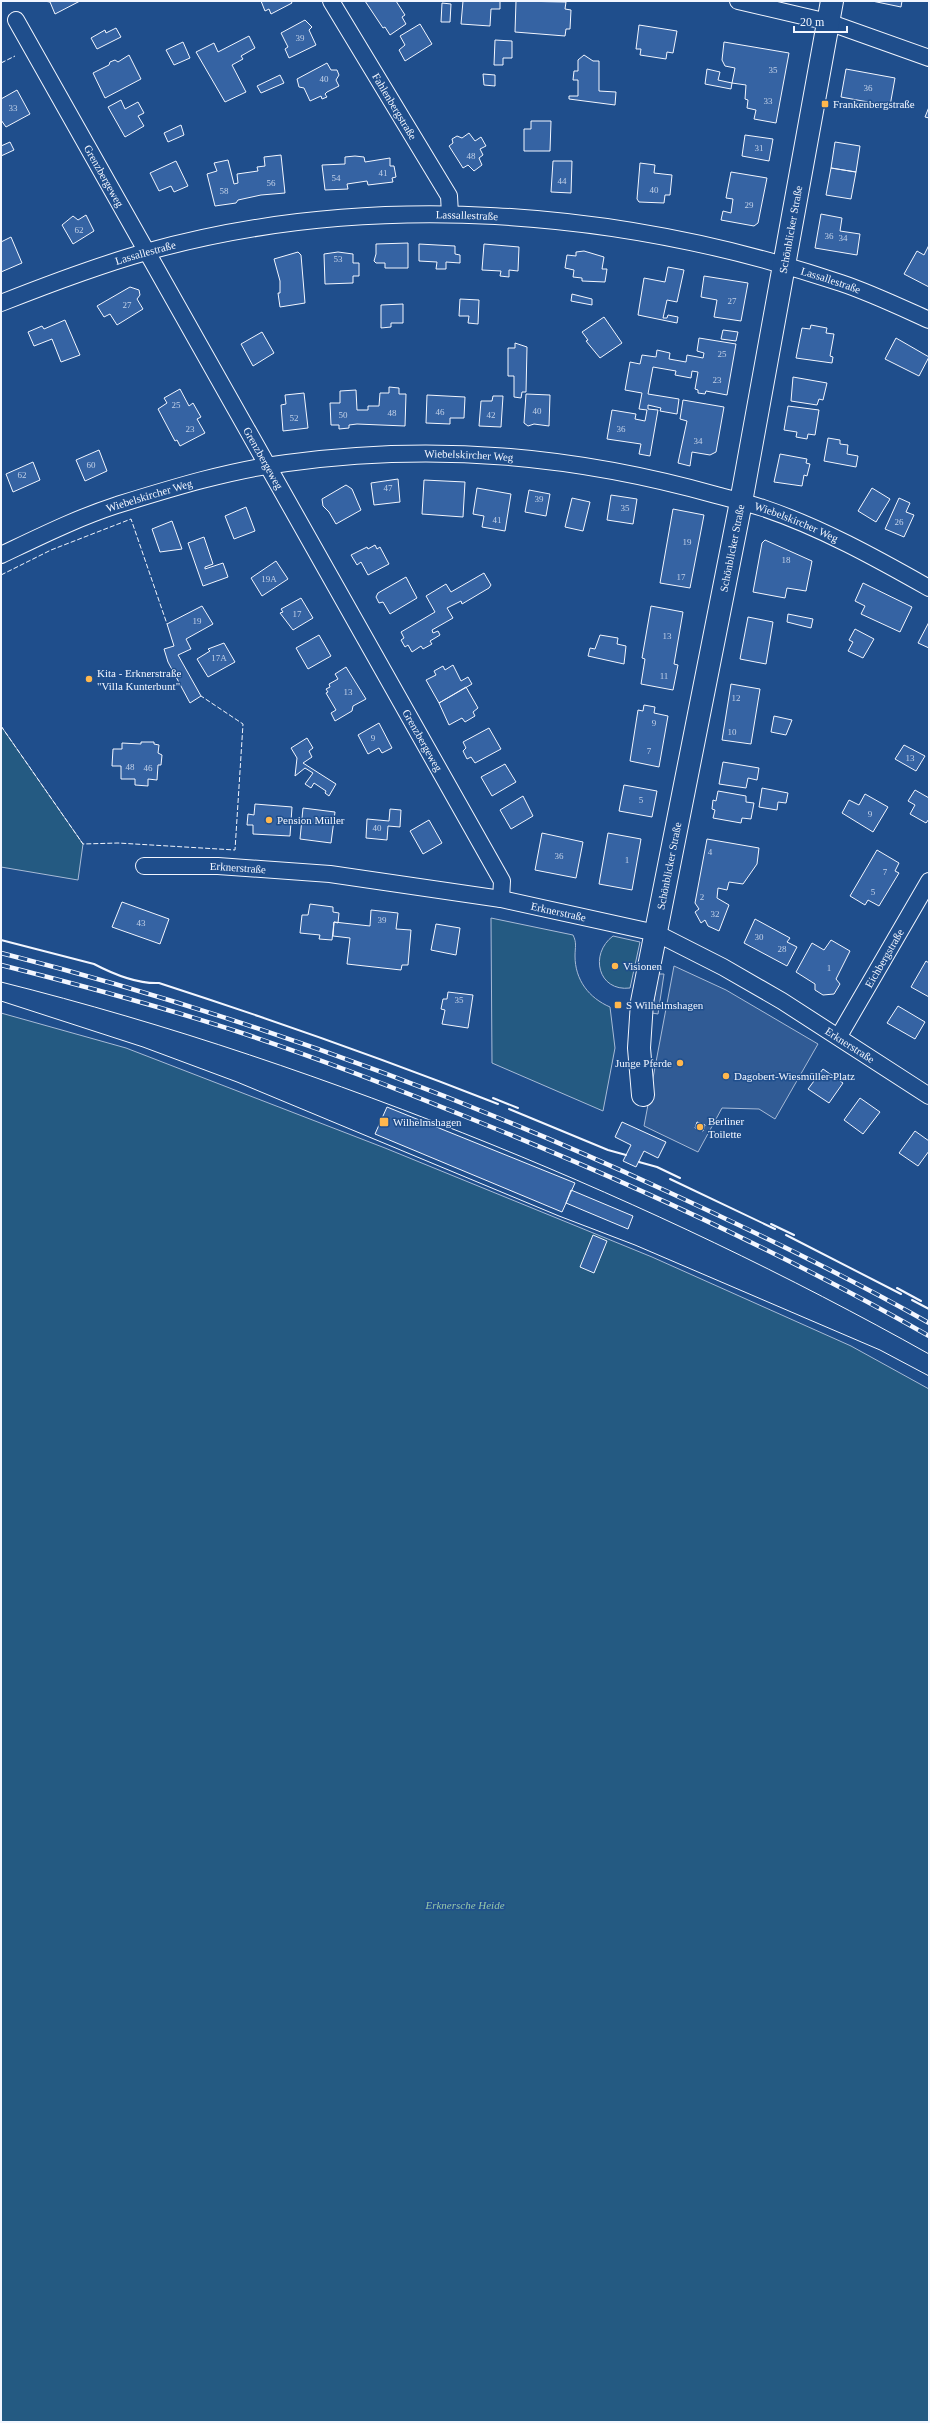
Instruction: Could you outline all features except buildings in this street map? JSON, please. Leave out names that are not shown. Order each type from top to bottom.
[{"type":"street","name":"Fahlenbergstraße","points":[[331,1],[449,196],[450,214]]},
{"type":"street","points":[[738,1],[828,22],[929,58]]},
{"type":"street","name":"Schönblicker Straße","points":[[643,1095],[640,1048],[642,1002],[741,502],[832,1]]},
{"type":"street","name":"Grenzbergeweg","points":[[16,20],[502,881],[501,899]]},
{"type":"street","name":"Lassallestraße","points":[[1,303],[82,272],[148,252],[222,235],[294,224],[360,217],[450,214],[513,217],[640,232],[720,248],[841,283],[929,320]]},
{"type":"street","name":"Wiebelskircher Weg","points":[[1,555],[57,529],[116,506],[216,478],[269,466],[382,453],[505,455],[627,472],[764,508],[831,536],[929,588]]},
{"type":"street","name":"Erknerstraße","points":[[144,866],[218,866],[330,874],[501,899],[656,933],[723,967],[839,1036],[929,1096]]},
{"type":"street","name":"Eichbergstraße","points":[[839,1036],[929,880]]},
{"type":"green space","points":[[1,726],[83,844],[78,880],[1,867]]},
{"type":"green space","points":[[491,918],[573,935],[576,965],[581,980],[596,999],[610,1007],[615,1048],[603,1111],[492,1063]]},
{"type":"green space","points":[[613,936],[640,942],[630,988],[619,988],[610,984],[604,978],[600,970],[599,961],[601,952]]},
{"type":"green space","name":"Erknersche Heide","points":[[1,1013],[126,1048],[385,1148],[652,1257],[851,1346],[929,1389],[929,2422],[1,2422]]},
{"type":"shaded area","name":"Dagobert-Wiesmüller-Platz","points":[[674,966],[726,990],[818,1044],[775,1119],[759,1109],[722,1108],[698,1152],[644,1126]]},
{"type":"shaded area","points":[[658,974],[664,974],[658,1014],[652,1013]]},
{"type":"tram line","points":[[1,982],[126,1016],[250,1055],[372,1098],[493,1145],[605,1192],[769,1269],[929,1354]]},
{"type":"tram line","points":[[1,1001],[143,1047],[237,1082],[559,1216],[635,1245],[880,1350],[929,1376]]},
{"type":"railway","points":[[1,953],[86,976],[255,1027],[338,1056],[502,1119],[731,1221],[831,1270],[929,1323]]},
{"type":"railway","points":[[1,965],[125,998],[218,1025],[335,1066],[450,1110],[651,1195],[820,1277],[929,1336]]},
{"type":"fence","points":[[1,63],[15,56]]},
{"type":"fence","points":[[1,575],[51,550],[131,519],[167,624]]},
{"type":"fence","points":[[1,726],[83,844],[118,843],[235,850],[243,724],[201,696]]},
{"type":"wall","points":[[1,940],[94,964],[125,978],[142,982],[159,983],[202,997],[372,1056],[498,1104]]},
{"type":"wall","points":[[493,1098],[518,1108]]},
{"type":"wall","points":[[509,1109],[608,1150],[626,1155]]},
{"type":"wall","points":[[639,1162],[657,1167],[680,1178]]},
{"type":"wall","points":[[670,1179],[775,1229]]},
{"type":"wall","points":[[771,1224],[794,1235]]},
{"type":"wall","points":[[786,1235],[901,1294]]},
{"type":"wall","points":[[897,1288],[921,1301]]},
{"type":"wall","points":[[912,1300],[929,1309]]},
{"type":"place","name":"Frankenbergstraße","points":[[825,104]]},
{"type":"place","name":"Kita - Erknerstraße \"Villa Kunterbunt\"","points":[[89,679]]},
{"type":"place","name":"Pension Müller","points":[[269,820]]},
{"type":"place","name":"Visionen","points":[[615,966]]},
{"type":"place","name":"S Wilhelmshagen","points":[[618,1005]]},
{"type":"place","name":"Junge Pferde","points":[[680,1063]]},
{"type":"place","name":"Dagobert-Wiesmüller-Platz","points":[[726,1076]]},
{"type":"place","name":"Wilhelmshagen","points":[[384,1122]]},
{"type":"place","name":"Berliner Toilette","points":[[700,1127]]}]
